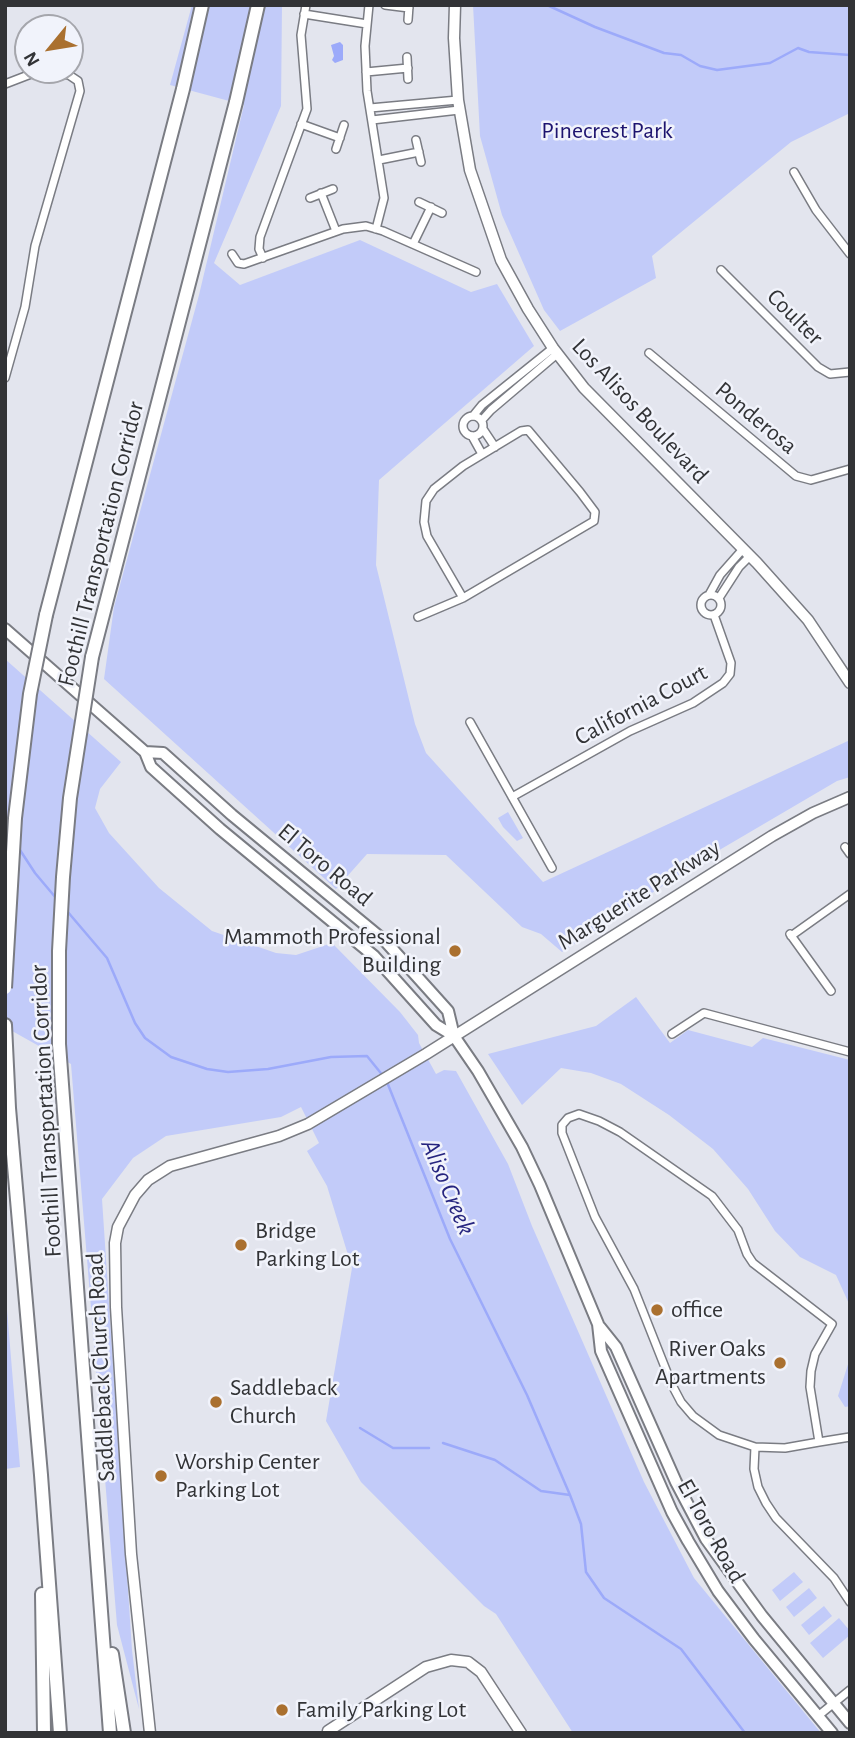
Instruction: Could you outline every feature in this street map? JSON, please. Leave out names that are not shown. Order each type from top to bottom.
[{"type":"highway","name":"Foothill Transportation Corridor","points":[[5,988],[15,818],[30,694],[46,615],[183,89],[202,5]]},
{"type":"highway","name":"Foothill Transportation Corridor","points":[[110,1733],[60,1044],[63,877],[79,731],[92,657],[236,102],[258,5]]},
{"type":"highway","name":"Foothill Transportation Corridor","points":[[5,1025],[9,1108],[60,1733]]},
{"type":"highway","points":[[41,1475],[44,1733]]},
{"type":"highway","points":[[98,1568],[124,1733]]},
{"type":"main road","name":"Los Alisos Boulevard","points":[[455,5],[454,38],[459,105],[470,170],[501,260],[555,351],[605,411],[747,552],[808,620],[850,683]]},
{"type":"main road","name":"El Toro Road","points":[[5,629],[145,752],[150,767],[374,956],[436,1025],[454,1036]]},
{"type":"main road","name":"El Toro Road","points":[[145,752],[163,753],[232,815],[386,942],[448,1011],[454,1036],[478,1071],[522,1147],[598,1324],[616,1347],[676,1482],[706,1539],[762,1616],[850,1723]]},
{"type":"main road","name":"Marguerite Parkway","points":[[454,1036],[772,836],[813,813],[850,797]]},
{"type":"main road","name":"Saddleback Church Road","points":[[150,1733],[131,1544],[116,1307],[115,1243],[118,1227],[135,1195],[148,1180],[170,1166],[279,1136],[308,1124],[454,1036]]},
{"type":"main road","name":"El Toro Road","points":[[598,1324],[601,1351],[672,1511],[702,1567],[754,1639],[832,1733]]},
{"type":"main road","points":[[326,1732],[426,1667],[451,1660],[468,1662],[481,1672],[521,1733]]},
{"type":"street","points":[[369,5],[366,72],[384,198],[376,229]]},
{"type":"street","points":[[384,5],[409,7],[408,20]]},
{"type":"street","points":[[263,258],[259,249],[260,237],[307,108],[301,35],[305,9],[367,24]]},
{"type":"street","points":[[407,57],[408,79]]},
{"type":"street","points":[[366,72],[408,68]]},
{"type":"street","points":[[5,83],[31,74],[50,72],[69,75],[78,81],[80,92],[35,246],[25,307],[5,378]]},
{"type":"street","points":[[370,108],[459,105]]},
{"type":"street","points":[[372,120],[459,105]]},
{"type":"street","points":[[301,124],[340,138]]},
{"type":"street","points":[[336,149],[344,125]]},
{"type":"street","points":[[416,140],[421,162]]},
{"type":"street","points":[[379,159],[419,152]]},
{"type":"street","points":[[794,172],[816,210],[850,254]]},
{"type":"street","points":[[310,198],[333,189]]},
{"type":"street","points":[[321,193],[336,231]]},
{"type":"street","points":[[419,202],[442,212]]},
{"type":"street","points":[[413,244],[431,207]]},
{"type":"street","points":[[232,254],[238,263],[244,264],[336,231],[366,226],[476,272]]},
{"type":"street","name":"Coulter","points":[[721,270],[818,367],[830,373],[850,372]]},
{"type":"street","points":[[482,454],[472,436],[466,433],[463,427],[467,418],[555,351]]},
{"type":"street","points":[[472,436],[479,435],[491,410],[555,351]]},
{"type":"street","name":"Ponderosa","points":[[649,354],[796,476],[811,480],[850,469]]},
{"type":"street","points":[[473,416],[483,425],[495,447]]},
{"type":"street","points":[[418,617],[463,598],[592,523],[595,512],[530,432],[523,430],[482,454],[433,489],[426,500],[425,530],[463,598]]},
{"type":"street","points":[[719,598],[709,595],[720,575],[747,552]]},
{"type":"street","points":[[714,615],[721,607],[719,598],[747,552]]},
{"type":"street","name":"California Court","points":[[512,797],[630,731],[690,705],[723,684],[730,674],[731,663],[714,615],[707,614],[701,606],[702,600],[709,595]]},
{"type":"street","points":[[470,722],[552,868]]},
{"type":"street","points":[[845,847],[850,855]]},
{"type":"street","points":[[831,990],[790,935],[850,894]]},
{"type":"street","points":[[672,1034],[698,1015],[708,1013],[850,1052]]},
{"type":"street","points":[[819,1442],[810,1387],[811,1371],[815,1354],[832,1324],[753,1264],[738,1230],[712,1196],[620,1132],[579,1114],[568,1118],[561,1129],[571,1157],[602,1233],[634,1289],[671,1385],[681,1402],[709,1429],[755,1447],[785,1448],[850,1437]]},
{"type":"street","points":[[755,1447],[754,1469],[758,1487],[766,1503],[776,1518],[834,1578],[850,1602]]},
{"type":"street","points":[[818,1716],[850,1690]]},
{"type":"green space","points":[[192,5],[282,5],[281,106],[214,263],[240,285],[360,240],[471,292],[497,284],[534,346],[379,480],[376,565],[415,724],[426,753],[543,882],[850,740],[850,777],[837,781],[699,862],[562,952],[541,934],[522,927],[446,855],[367,854],[336,889],[104,679],[114,607],[199,295],[244,105],[170,85]]},
{"type":"green space","name":"Pinecrest Park","points":[[473,5],[850,5],[850,113],[791,142],[652,256],[656,278],[560,331],[544,310],[502,215],[480,136]]},
{"type":"green space","points":[[5,659],[121,762],[100,789],[95,808],[109,833],[159,888],[212,931],[276,953],[296,955],[332,943],[400,1012],[418,1035],[419,1043],[436,1074],[444,1070],[456,1071],[508,1164],[532,1226],[644,1482],[694,1578],[821,1733],[573,1733],[496,1614],[484,1606],[361,1482],[326,1421],[352,1268],[327,1186],[307,1151],[319,1143],[301,1107],[281,1117],[166,1136],[133,1158],[102,1199],[132,1650],[139,1709],[117,1625],[71,1064],[5,1027]]},
{"type":"green space","points":[[508,812],[523,838],[517,841],[498,818]]},
{"type":"green space","points":[[636,997],[670,1043],[688,1030],[752,1047],[763,1038],[850,1060],[850,1306],[836,1275],[800,1257],[775,1231],[748,1189],[713,1149],[669,1115],[621,1084],[591,1073],[561,1068],[522,1105],[488,1054],[596,1026]]},
{"type":"green space","points":[[5,1285],[20,1467],[5,1469]]},
{"type":"green space","points":[[850,1358],[850,1406],[845,1407],[838,1396]]},
{"type":"green space","points":[[794,1572],[803,1582],[780,1601],[772,1590]]},
{"type":"green space","points":[[809,1588],[817,1598],[794,1617],[786,1607]]},
{"type":"green space","points":[[824,1606],[832,1616],[809,1635],[801,1625]]},
{"type":"green space","points":[[839,1618],[850,1631],[850,1635],[823,1658],[810,1643]]},
{"type":"water","points":[[340,42],[343,45],[343,60],[335,63],[332,60],[334,56],[331,45]]},
{"type":"waterway","points":[[547,5],[595,27],[664,53],[681,55],[700,66],[717,70],[770,63],[798,48],[809,52],[850,55]]},
{"type":"waterway","name":"Aliso Creek","points":[[18,847],[56,898]]},
{"type":"waterway","name":"Aliso Creek","points":[[67,911],[107,958],[135,1023],[145,1038],[171,1057],[207,1069],[228,1072],[268,1069],[331,1057],[367,1056],[384,1077]]},
{"type":"waterway","name":"Aliso Creek","points":[[387,1082],[450,1239],[527,1395],[570,1495],[581,1524],[586,1572],[604,1598],[681,1649],[745,1733]]},
{"type":"waterway","points":[[360,1428],[393,1448],[429,1448]]},
{"type":"waterway","points":[[443,1443],[495,1460],[541,1491],[570,1495]]},
{"type":"place","name":"Mammoth Professional Building","points":[[455,951]]},
{"type":"place","name":"Bridge Parking Lot","points":[[241,1245]]},
{"type":"place","name":"office","points":[[657,1310]]},
{"type":"place","name":"River Oaks Apartments","points":[[780,1363]]},
{"type":"place","name":"Saddleback Church","points":[[216,1402]]},
{"type":"place","name":"Worship Center Parking Lot","points":[[161,1476]]},
{"type":"place","name":"Family Parking Lot","points":[[282,1710]]}]
